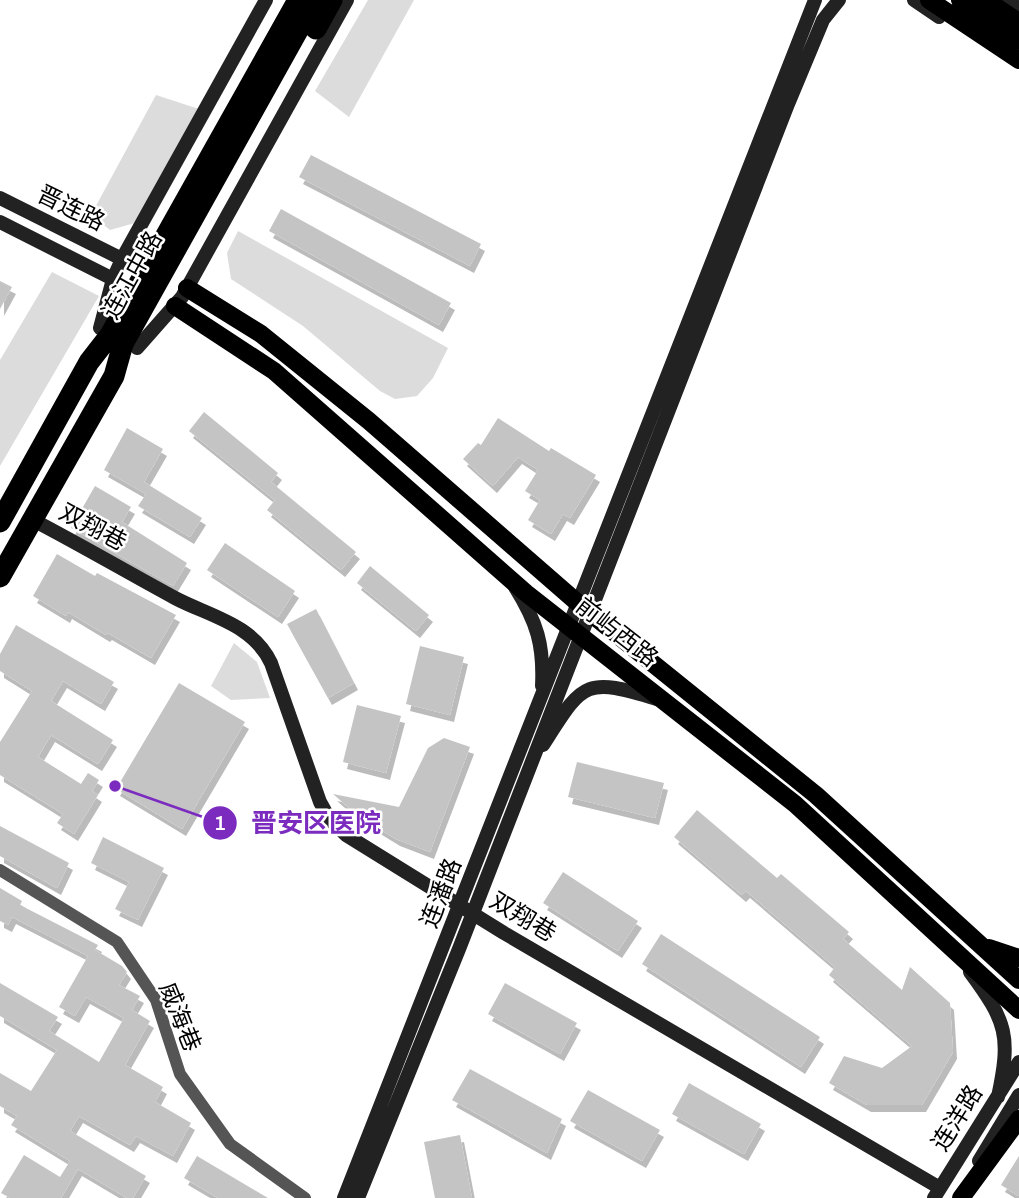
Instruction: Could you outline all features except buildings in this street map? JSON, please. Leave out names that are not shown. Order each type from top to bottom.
[{"type":"highway","points":[[89,362],[118,280],[282,0]]},
{"type":"highway","name":"连江中路","points":[[0,577],[114,376],[123,344],[155,272],[298,0]]},
{"type":"highway","name":"连江中路","points":[[0,522],[89,362],[155,272],[315,0]]},
{"type":"highway","points":[[114,376],[137,348],[332,0]]},
{"type":"highway","points":[[984,0],[1019,24]]},
{"type":"main road","points":[[118,280],[122,259],[266,0]]},
{"type":"main road","points":[[137,348],[175,306],[187,288],[347,0]]},
{"type":"main road","points":[[584,608],[815,0]]},
{"type":"main road","points":[[584,608],[814,40],[828,11],[839,0]]},
{"type":"main road","points":[[914,0],[1018,62]]},
{"type":"main road","points":[[929,0],[1018,62]]},
{"type":"main road","points":[[960,0],[1019,40]]},
{"type":"main road","points":[[1007,0],[1019,9]]},
{"type":"main road","name":"晋连路","points":[[0,198],[122,259]]},
{"type":"main road","name":"晋连路","points":[[0,222],[118,280]]},
{"type":"main road","name":"前屿西路","points":[[187,288],[261,334],[369,421],[584,608],[753,742],[1019,981]]},
{"type":"main road","name":"前屿西路","points":[[175,306],[274,371],[508,577],[795,804],[946,940],[1019,1010]]},
{"type":"main road","name":"双翔巷","points":[[33,520],[178,600],[213,612],[258,643],[271,663],[316,793],[327,816],[357,843],[937,1193]]},
{"type":"main road","points":[[508,577],[538,630],[543,663],[541,697]]},
{"type":"main road","name":"连潘路","points":[[344,1198],[527,769],[584,608]]},
{"type":"main road","name":"连潘路","points":[[358,1198],[466,910],[541,697],[575,630]]},
{"type":"main road","points":[[527,769],[573,698],[588,688],[618,687],[669,703]]},
{"type":"main road","points":[[946,940],[995,1006],[1006,1040],[998,1097]]},
{"type":"main road","points":[[983,946],[1019,958]]},
{"type":"main road","name":"连洋路","points":[[937,1193],[1019,1062]]},
{"type":"main road","name":"连洋路","points":[[959,1198],[1019,1095]]},
{"type":"main road","points":[[959,1198],[1019,1119]]},
{"type":"street","name":"威海巷","points":[[0,870],[117,942],[156,1000],[180,1074],[230,1144],[305,1198]]},
{"type":"shaded area","points":[[368,0],[414,0],[349,117],[315,91]]},
{"type":"shaded area","points":[[156,95],[202,110],[135,223],[110,230],[91,215]]},
{"type":"shaded area","points":[[238,231],[448,348],[433,378],[417,396],[395,399],[380,391],[303,326],[231,279],[227,253]]},
{"type":"shaded area","points":[[52,272],[99,296],[0,466],[0,360]]},
{"type":"shaded area","points":[[234,643],[257,662],[270,698],[231,700],[211,686]]},
{"type":"place","name":"晋安区医院","points":[[115,786]]}]
